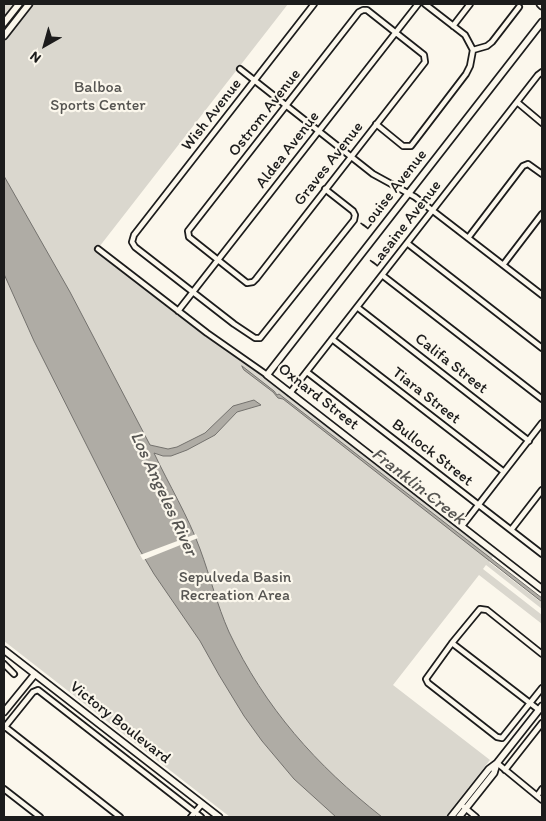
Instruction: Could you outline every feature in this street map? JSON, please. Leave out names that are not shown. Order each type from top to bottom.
[{"type":"main road","points":[[4,23],[19,4]]},
{"type":"main road","points":[[4,36],[29,4]]},
{"type":"main road","name":"Louise Avenue","points":[[267,375],[542,22]]},
{"type":"main road","name":"Oxnard Street","points":[[267,375],[542,589]]},
{"type":"main road","name":"Victory Boulevard","points":[[4,650],[219,817]]},
{"type":"main road","points":[[4,712],[34,674]]},
{"type":"main road","points":[[459,817],[463,807],[489,769],[497,764],[541,708]]},
{"type":"main road","points":[[451,817],[463,807]]},
{"type":"street","name":"Wish Avenue","points":[[193,292],[136,247],[132,242],[134,235],[314,4]]},
{"type":"street","name":"Aldea Avenue","points":[[178,311],[418,4]]},
{"type":"street","points":[[376,124],[403,146],[411,146],[466,74],[470,66],[472,50],[465,36],[426,4]]},
{"type":"street","points":[[453,26],[470,4]]},
{"type":"street","points":[[472,50],[487,46],[492,42],[519,7]]},
{"type":"street","name":"Ostrom Avenue","points":[[218,260],[190,237],[188,234],[190,228],[359,12],[367,10],[395,33]]},
{"type":"street","name":"Graves Avenue","points":[[218,260],[244,281],[250,283],[256,279],[425,62],[424,55],[395,33]]},
{"type":"street","points":[[240,69],[351,157],[378,177],[409,193],[433,210],[540,294],[542,286]]},
{"type":"street","name":"Lasaine Avenue","points":[[290,393],[542,72]]},
{"type":"street","points":[[517,102],[542,123]]},
{"type":"street","points":[[468,238],[523,166],[528,164],[542,174]]},
{"type":"street","points":[[193,292],[234,324],[255,338],[260,338],[354,220],[355,215],[353,211],[325,190]]},
{"type":"street","points":[[503,265],[542,214]]},
{"type":"street","points":[[407,242],[542,348]]},
{"type":"street","name":"Oxnard Street","points":[[98,249],[207,333],[267,375]]},
{"type":"street","points":[[382,275],[542,399]]},
{"type":"street","name":"Califa Street","points":[[357,307],[529,441]]},
{"type":"street","name":"Tiara Street","points":[[332,339],[504,472]]},
{"type":"street","name":"Bullock Street","points":[[307,372],[542,554]]},
{"type":"street","points":[[462,526],[542,423]]},
{"type":"street","points":[[511,530],[542,490]]},
{"type":"street","points":[[542,654],[487,610],[478,610],[426,679],[428,683],[499,738],[504,736],[542,688]]},
{"type":"street","points":[[452,643],[530,703],[541,708]]},
{"type":"street","points":[[4,664],[14,674]]},
{"type":"street","name":"Victory Boulevard","points":[[4,727],[35,690],[38,690],[200,817]]},
{"type":"street","points":[[505,770],[542,723]]},
{"type":"street","points":[[4,727],[120,817]]},
{"type":"street","points":[[497,764],[542,800]]},
{"type":"street","points":[[4,789],[40,817]]},
{"type":"street","points":[[537,796],[542,789]]},
{"type":"street","points":[[191,817],[202,804]]},
{"type":"street","points":[[463,807],[476,817]]},
{"type":"green space","name":"Sepulveda Basin Recreation Area","points":[[4,4],[288,4],[96,251],[208,338],[249,365],[494,555],[489,562],[542,603],[542,609],[486,565],[483,569],[542,615],[542,624],[479,575],[393,685],[490,760],[445,817],[230,817],[4,641]]},
{"type":"water","name":"Los Angeles River","points":[[4,176],[70,292],[150,445],[168,449],[177,447],[205,433],[233,406],[254,400],[261,405],[237,412],[215,435],[187,450],[171,456],[154,453],[195,537],[229,632],[259,686],[294,734],[314,756],[335,777],[382,817],[336,817],[294,779],[244,716],[200,641],[154,574],[138,547],[34,341],[4,274]]},
{"type":"water","points":[[242,366],[277,395],[279,394],[542,598],[542,602],[283,399],[278,398],[244,370]]},
{"type":"pier","points":[[196,534],[198,538],[143,560],[140,555]]},
{"type":"waterway","points":[[294,391],[305,378]]},
{"type":"park label","name":"Balboa Sports Center","points":[[98,97]]},
{"type":"water label","name":"Franklin Creek","points":[[418,487]]}]
